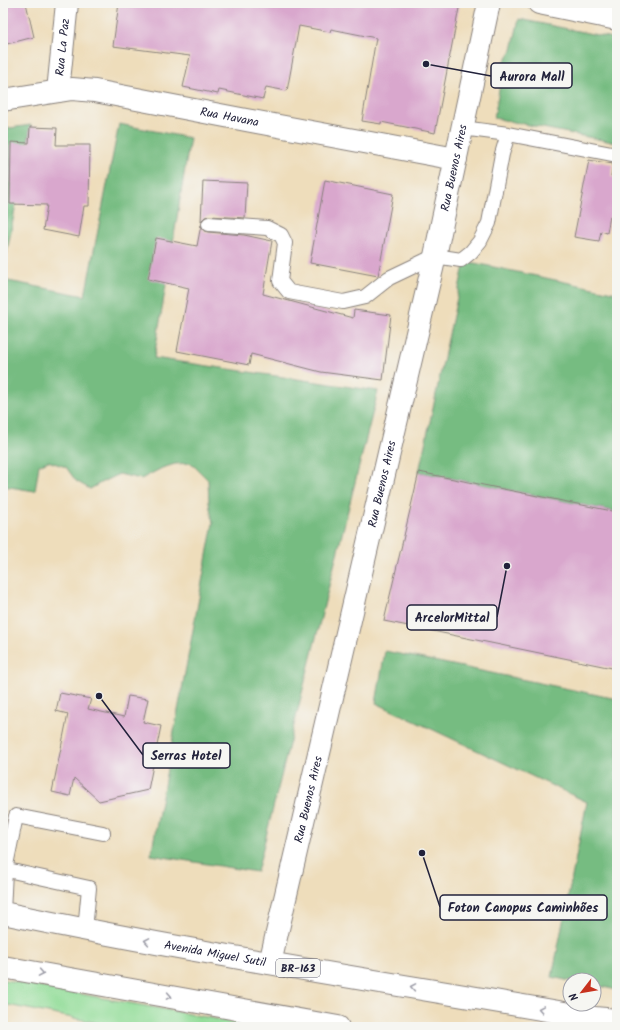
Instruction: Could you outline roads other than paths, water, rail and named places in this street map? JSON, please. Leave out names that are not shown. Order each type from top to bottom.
[{"type":"main road","name":"Rua La Paz","points":[[58,91],[67,3]]},
{"type":"main road","name":"Rua Buenos Aires","points":[[270,963],[435,256],[489,3]]},
{"type":"main road","points":[[539,3],[617,19]]},
{"type":"main road","name":"Rua Havana","points":[[3,100],[72,89],[94,91],[456,159]]},
{"type":"main road","name":"Avenida Miguel Sutil","points":[[3,913],[85,930],[270,963],[594,1018],[617,1020]]},
{"type":"main road","points":[[3,967],[337,1027]]},
{"type":"lane","points":[[462,128],[508,134],[617,155]]},
{"type":"lane","points":[[209,224],[267,228],[281,235],[285,243],[280,281],[289,292],[343,302],[365,297],[389,278],[435,256],[461,260],[472,252],[480,241],[489,223],[502,154],[508,134]]},
{"type":"lane","points":[[3,913],[4,869],[16,816],[103,833]]},
{"type":"lane","points":[[4,869],[89,888],[85,930]]},
{"type":"place","name":"Aurora Mall","points":[[426,64]]},
{"type":"place","name":"ArcelorMittal","points":[[507,566]]},
{"type":"place","name":"Serras Hotel","points":[[99,696]]},
{"type":"place","name":"Foton Canopus Caminhões","points":[[422,853]]}]
